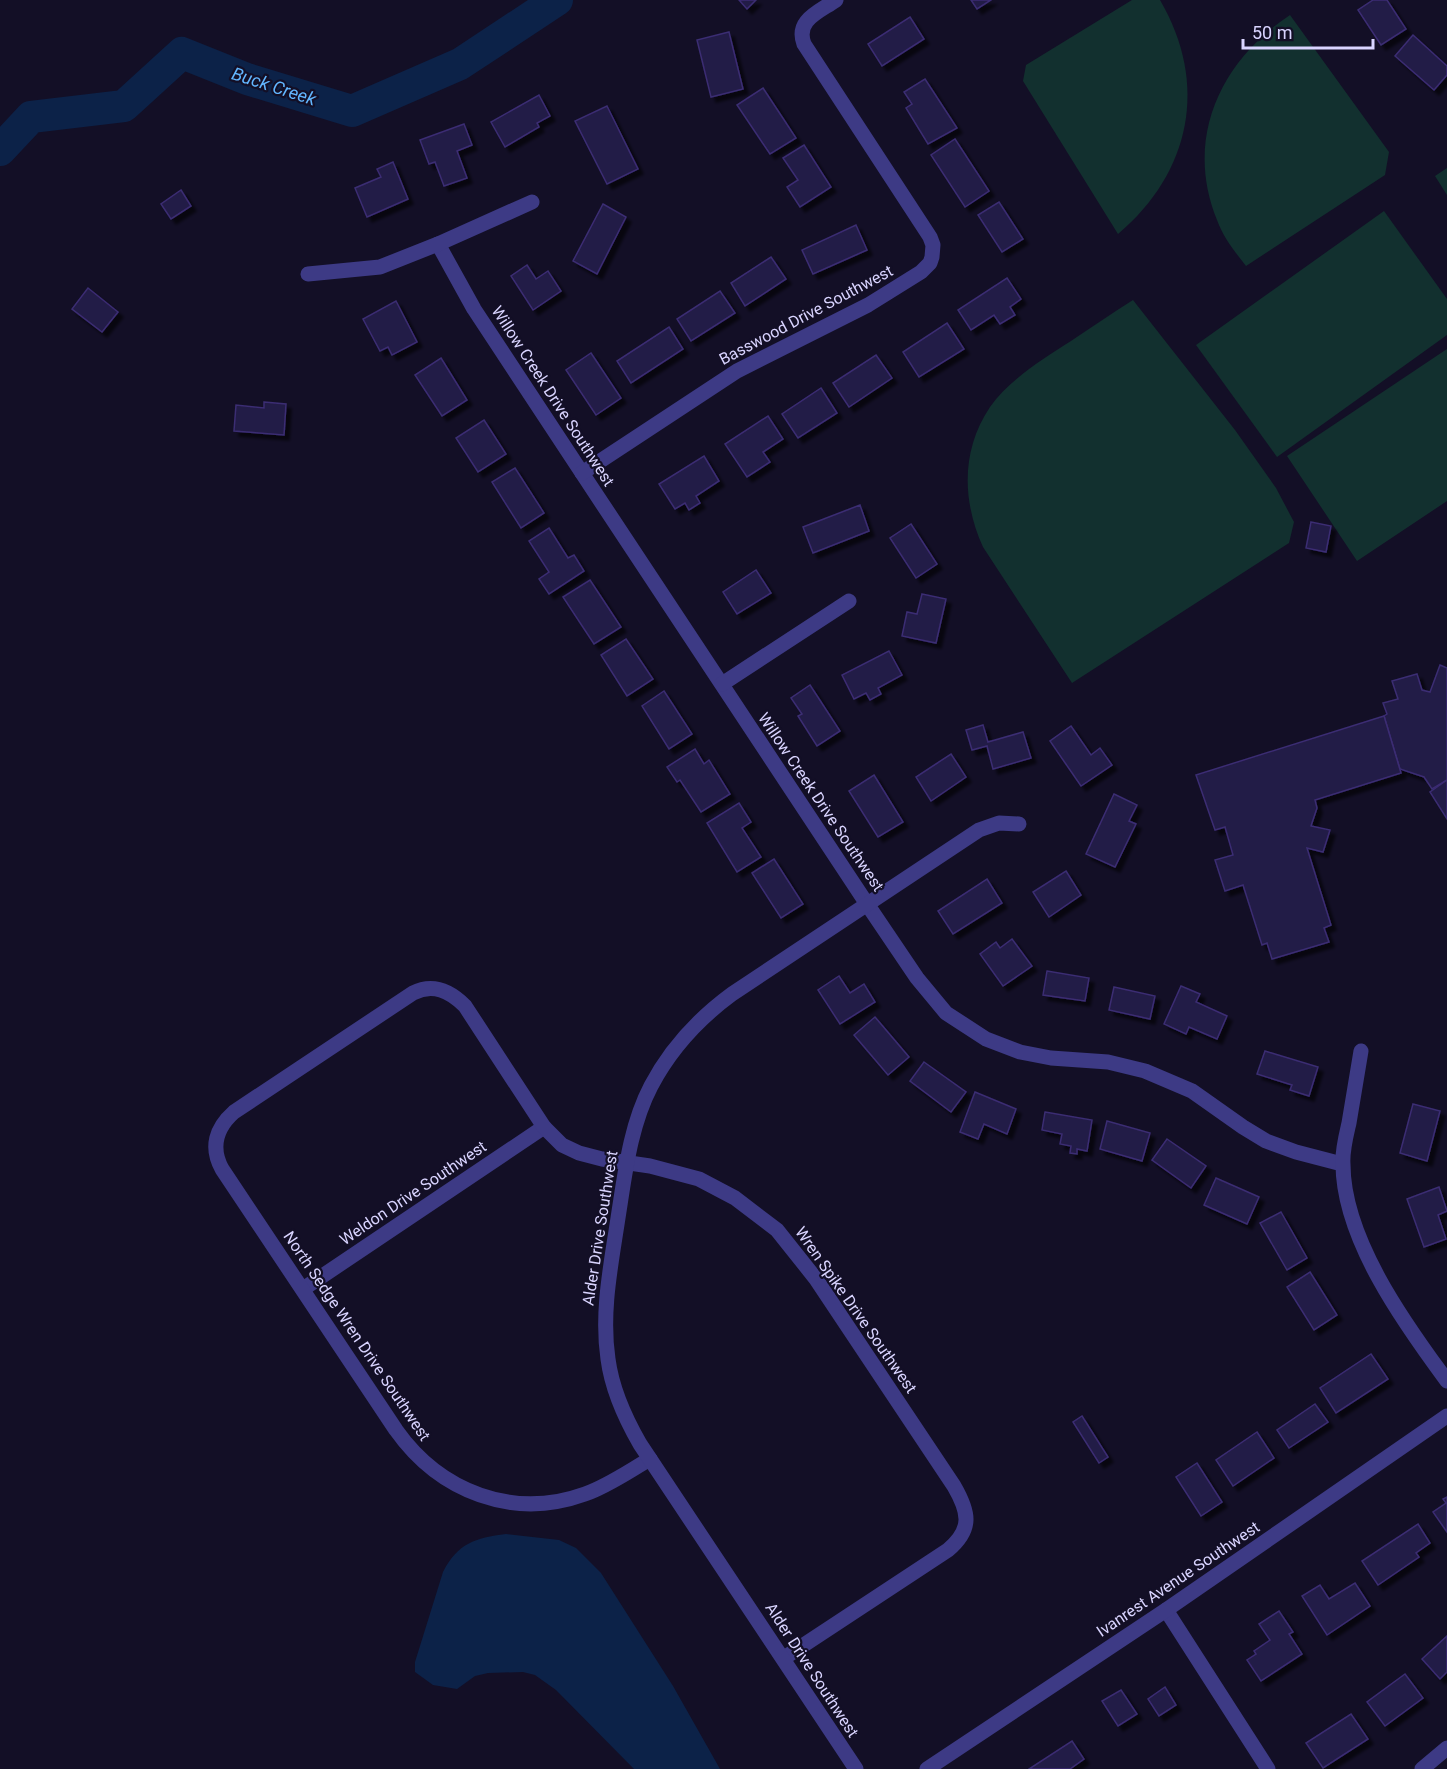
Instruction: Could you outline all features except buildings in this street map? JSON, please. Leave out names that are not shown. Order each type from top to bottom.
[{"type":"street","name":"Basswood Drive Southwest","points":[[582,473],[719,381],[754,361],[877,300],[921,272],[930,263],[933,251],[930,237],[804,44],[801,30],[804,23],[836,0]]},
{"type":"street","points":[[308,274],[380,267],[532,202]]},
{"type":"street","name":"Willow Creek Drive Southwest","points":[[438,244],[474,309],[867,904],[934,1000],[957,1021],[986,1039],[1036,1056],[1108,1062],[1145,1071],[1192,1091],[1266,1141],[1296,1152],[1342,1164]]},
{"type":"street","points":[[722,684],[849,601]]},
{"type":"street","name":"Alder Drive Southwest","points":[[856,1769],[650,1459],[631,1427],[617,1395],[608,1361],[606,1300],[627,1163],[637,1118],[650,1087],[685,1034],[704,1016],[732,994],[979,830],[999,823],[1018,824]]},
{"type":"street","name":"Wren Spike Drive Southwest","points":[[216,1139],[220,1128],[234,1112],[413,993],[425,988],[443,990],[465,1006],[544,1127],[562,1145],[579,1154],[665,1169],[710,1184],[750,1208],[777,1230],[816,1279],[954,1486],[964,1505],[966,1526],[959,1539],[948,1550],[784,1658]]},
{"type":"street","points":[[1361,1051],[1342,1164],[1345,1191],[1355,1228],[1377,1276],[1424,1351],[1447,1381]]},
{"type":"street","name":"Weldon Drive Southwest","points":[[303,1289],[544,1127]]},
{"type":"street","name":"North Sedge Wren Drive Southwest","points":[[216,1139],[216,1153],[222,1169],[405,1443],[432,1470],[466,1490],[492,1500],[531,1504],[560,1501],[585,1494],[650,1459]]},
{"type":"street","name":"Ivanrest Avenue Southwest","points":[[927,1769],[1166,1610],[1447,1416]]},
{"type":"street","points":[[1166,1610],[1268,1769]]},
{"type":"street","points":[[1429,1767],[1447,1749]]},
{"type":"green space","points":[[1132,0],[1160,0],[1175,32],[1184,63],[1187,95],[1185,125],[1176,155],[1162,183],[1143,210],[1118,234],[1023,81],[1026,65]]},
{"type":"green space","points":[[1290,15],[1389,152],[1385,175],[1246,266],[1217,220],[1208,190],[1205,160],[1207,132],[1215,104],[1227,79],[1244,55],[1265,34]]},
{"type":"green space","points":[[1447,168],[1447,195],[1435,176]]},
{"type":"green space","points":[[1384,211],[1447,299],[1447,335],[1277,457],[1196,345]]},
{"type":"green space","points":[[1133,300],[1235,430],[1276,488],[1294,522],[1289,543],[1072,683],[983,547],[976,530],[968,494],[970,458],[981,423],[990,407],[1007,387],[1038,362]]},
{"type":"green space","points":[[1447,349],[1447,501],[1357,561],[1287,456]]},
{"type":"water","points":[[506,1534],[559,1540],[576,1548],[601,1573],[673,1686],[720,1769],[634,1769],[556,1690],[535,1675],[523,1672],[488,1673],[475,1676],[457,1689],[433,1685],[415,1672],[415,1662],[443,1572],[449,1562],[461,1548],[476,1540]]},
{"type":"waterway","name":"Buck Creek","points":[[0,150],[31,117],[124,106],[182,53],[247,79],[352,111],[460,64],[557,0]]}]
